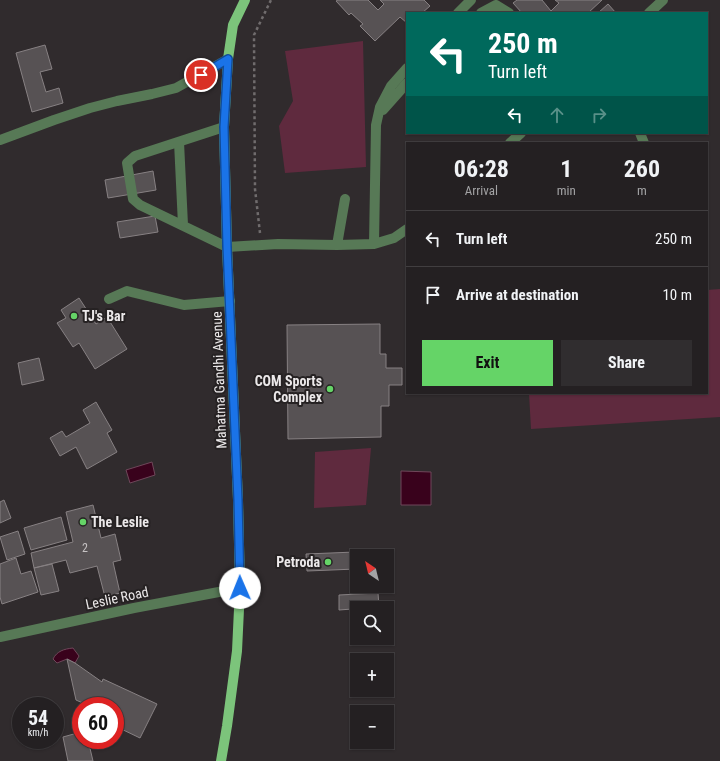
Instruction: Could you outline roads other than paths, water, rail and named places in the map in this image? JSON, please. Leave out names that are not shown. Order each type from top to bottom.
[{"type":"main road","name":"Mahatma Gandhi Avenue","points":[[221,761],[237,651],[240,588],[224,127],[228,59],[233,26],[244,0]]},
{"type":"street","points":[[650,12],[663,0]]},
{"type":"street","points":[[483,12],[496,5],[507,12]]},
{"type":"street","points":[[0,140],[117,100],[176,88],[228,59]]},
{"type":"street","points":[[374,244],[376,125],[378,114],[391,86],[406,69]]},
{"type":"street","points":[[378,114],[406,84]]},
{"type":"street","points":[[224,127],[135,156],[127,163],[134,199],[140,205],[227,247],[278,244],[374,244],[394,238],[406,230]]},
{"type":"street","points":[[511,142],[520,134]]},
{"type":"street","points":[[179,142],[183,225]]},
{"type":"street","points":[[337,245],[345,199]]},
{"type":"street","points":[[109,299],[127,291],[184,305],[230,301]]},
{"type":"street","name":"Leslie Road","points":[[0,637],[134,608],[240,588]]},
{"type":"place","name":"TJ's Bar","points":[[74,316]]},
{"type":"place","name":"COM Sports Complex","points":[[330,389]]},
{"type":"place","name":"The Leslie","points":[[83,522]]},
{"type":"place","name":"Petroda","points":[[328,562]]}]
